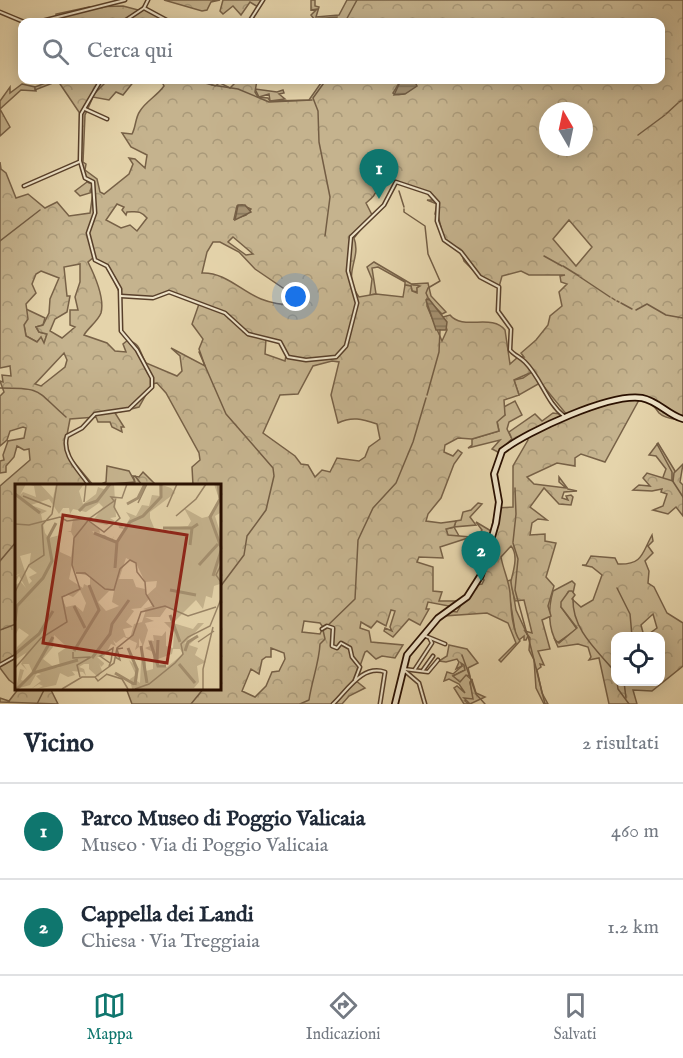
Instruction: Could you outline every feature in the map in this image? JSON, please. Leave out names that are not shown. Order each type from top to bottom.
[{"type":"street","points":[[54,18],[125,0]]},
{"type":"street","points":[[130,18],[144,8],[148,0]]},
{"type":"street","points":[[251,18],[262,0]]},
{"type":"street","points":[[144,8],[163,18]]},
{"type":"street","points":[[0,12],[18,20]]},
{"type":"street","points":[[88,484],[69,456],[67,436],[82,428],[94,414],[129,409],[152,387],[152,378],[137,350],[121,331],[119,286],[107,266],[96,262],[93,257],[88,233],[95,213],[95,188],[93,182],[85,178],[80,161],[81,114],[99,84]]},
{"type":"street","points":[[85,109],[107,119]]},
{"type":"street","points":[[24,186],[80,161]]},
{"type":"street","points":[[121,296],[153,298],[169,292],[225,313],[252,336],[280,342],[288,357],[306,360],[336,357],[346,346],[357,303],[348,271],[351,237],[381,209],[396,182],[432,195],[438,203],[437,221],[444,240],[460,252],[480,277],[499,287],[498,311],[511,329],[511,352],[526,362],[549,395],[553,406],[565,417]]},
{"type":"street","points":[[395,704],[407,655],[438,618],[467,597],[481,575],[496,524],[499,502],[494,474],[499,454],[506,447],[565,417],[629,398],[646,399],[667,414],[683,419]]},
{"type":"street","points":[[322,629],[326,626],[333,628],[332,646],[337,648],[340,643],[348,646],[361,670],[333,704]]},
{"type":"street","points":[[423,635],[445,644]]},
{"type":"street","points":[[415,670],[432,643],[430,639]]},
{"type":"street","points":[[423,670],[433,656]]},
{"type":"street","points":[[0,665],[15,657]]},
{"type":"street","points":[[404,669],[429,672],[438,660]]},
{"type":"street","points":[[404,669],[406,674],[419,683],[423,704]]},
{"type":"street","points":[[355,680],[374,671],[385,672],[380,704]]},
{"type":"green space","points":[[164,0],[220,0],[211,2],[207,10],[202,11]]},
{"type":"green space","points":[[223,0],[263,0],[258,7],[250,2],[241,15],[233,6],[223,14],[220,11]]},
{"type":"green space","points":[[311,0],[315,0],[315,6],[319,7],[316,17],[339,15],[347,0],[683,0],[683,421],[664,416],[651,404],[639,400],[605,462],[581,454],[575,458],[575,466],[557,463],[527,477],[534,484],[566,488],[559,482],[559,477],[568,489],[577,491],[564,492],[562,498],[568,500],[566,496],[573,497],[571,505],[559,504],[544,488],[530,507],[547,520],[538,519],[532,523],[530,535],[545,534],[545,541],[556,543],[546,577],[554,586],[548,606],[551,616],[542,620],[550,649],[538,651],[544,665],[540,664],[541,667],[537,670],[542,693],[548,704],[544,704],[536,688],[534,660],[529,650],[530,638],[525,631],[532,633],[524,600],[515,601],[511,581],[515,554],[511,546],[501,557],[509,588],[511,612],[520,641],[501,662],[499,660],[516,643],[508,623],[487,613],[443,616],[449,611],[457,612],[461,605],[454,607],[428,602],[426,609],[429,609],[420,625],[409,619],[393,637],[384,631],[385,628],[392,631],[390,627],[395,611],[391,610],[386,626],[377,621],[371,628],[361,622],[360,628],[369,631],[371,642],[403,645],[395,658],[382,656],[376,659],[367,651],[365,652],[355,680],[365,688],[349,696],[342,704],[132,704],[126,689],[220,689],[220,484],[193,484],[192,467],[200,460],[199,453],[166,393],[157,383],[152,384],[139,407],[115,413],[124,427],[121,427],[122,432],[112,427],[110,422],[98,422],[96,417],[70,419],[66,440],[69,456],[92,484],[15,484],[15,684],[0,668],[0,486],[30,460],[29,449],[24,450],[17,446],[14,457],[6,466],[6,472],[0,473],[0,461],[4,460],[3,455],[8,441],[24,438],[26,428],[10,431],[7,440],[0,446],[0,396],[4,392],[0,381],[3,382],[2,375],[11,376],[10,366],[0,368],[0,162],[1,169],[6,173],[16,198],[28,194],[45,208],[57,202],[69,216],[90,213],[93,192],[90,191],[93,184],[87,182],[81,164],[81,115],[60,84],[132,84],[123,95],[116,92],[109,100],[93,97],[85,115],[83,162],[86,164],[85,170],[97,179],[100,192],[104,194],[129,174],[133,164],[129,158],[135,159],[145,168],[147,155],[131,147],[122,133],[132,134],[140,111],[164,86],[163,84],[210,84],[215,86],[222,84],[230,88],[234,84],[256,84],[255,92],[258,97],[268,98],[270,101],[309,100],[320,84],[399,84],[393,93],[400,95],[415,84],[665,84],[665,18],[313,18],[311,15],[317,9],[311,10]],"holes":[[[377,173],[432,195],[436,200],[427,200],[437,204],[435,214],[438,215],[444,240],[461,252],[464,261],[480,277],[499,287],[502,276],[521,271],[529,275],[565,275],[560,276],[561,282],[567,284],[559,292],[562,306],[550,316],[548,325],[536,340],[521,353],[524,357],[518,357],[510,364],[505,330],[493,323],[462,322],[450,315],[443,317],[447,330],[442,341],[427,306],[427,299],[442,314],[446,312],[431,296],[428,283],[412,284],[420,286],[417,288],[417,293],[412,291],[411,286],[405,285],[403,297],[376,294],[359,297],[352,281],[356,253],[354,238],[372,215],[366,203],[376,193],[378,187],[372,183],[373,174]],[[117,204],[124,207],[122,210],[126,215],[127,212],[138,212],[147,218],[137,231],[130,225],[121,228],[106,220]],[[242,205],[251,209],[246,215],[234,219],[237,206]],[[569,220],[592,247],[576,266],[553,239]],[[233,237],[253,254],[246,255],[228,242]],[[213,242],[220,242],[239,252],[255,269],[299,299],[294,305],[269,302],[226,279],[202,273],[207,252]],[[93,258],[107,266],[121,296],[157,297],[169,292],[199,304],[192,324],[203,339],[199,349],[205,366],[171,348],[180,356],[182,371],[177,376],[146,363],[133,342],[128,340],[123,344],[126,352],[115,351],[107,343],[84,335],[98,319],[102,307],[99,287],[88,262]],[[80,264],[80,282],[75,297],[78,310],[70,310],[70,325],[75,327],[62,338],[50,331],[55,319],[67,312],[70,296],[67,296],[64,267]],[[41,271],[59,278],[50,299],[49,313],[43,325],[36,327],[39,332],[47,334],[44,343],[41,337],[37,342],[26,336],[24,325],[28,319],[26,304],[36,293],[32,284],[36,274]],[[266,339],[280,342],[286,355],[285,361],[265,354]],[[64,353],[67,360],[65,367],[41,386],[35,384]],[[332,361],[339,362],[331,395],[338,423],[357,419],[377,424],[380,439],[369,447],[365,457],[359,461],[337,458],[330,472],[322,470],[315,477],[308,465],[301,464],[295,456],[263,433],[280,395],[298,394],[313,366]],[[532,372],[567,415],[553,413],[542,421],[535,414],[509,432],[512,439],[498,452],[500,453],[527,437],[528,440],[513,466],[513,507],[496,508],[491,531],[476,522],[482,530],[476,538],[487,533],[491,536],[481,575],[484,580],[482,584],[476,585],[462,601],[439,601],[442,592],[433,591],[433,567],[417,562],[419,557],[443,558],[440,547],[471,537],[448,535],[446,529],[454,527],[456,521],[441,523],[426,521],[428,514],[441,498],[454,464],[462,453],[458,450],[453,456],[444,452],[445,445],[458,438],[472,439],[499,431],[497,422],[505,415],[504,400],[519,395],[514,380]],[[304,621],[320,623],[323,627],[320,634],[302,632]],[[271,648],[284,653],[285,659],[279,671],[272,672],[266,686],[255,697],[242,691],[251,669],[259,674],[262,660],[271,657]]]},
{"type":"green space","points":[[123,6],[138,10],[144,8],[163,18],[56,18],[56,14],[89,7]]},
{"type":"green space","points":[[22,84],[35,87],[36,91],[21,90],[0,109],[0,101],[10,87],[10,93]]},
{"type":"green space","points":[[50,84],[35,90],[35,87]]},
{"type":"green space","points":[[255,89],[277,92],[283,90],[284,93],[279,94],[285,99],[270,101],[269,94],[259,97]]},
{"type":"green space","points":[[0,109],[10,127],[0,136]]},
{"type":"green space","points":[[87,182],[93,184],[93,192],[80,196],[75,191]]},
{"type":"green space","points":[[374,262],[413,285],[421,285],[417,288],[418,292],[412,291],[411,286],[405,285],[405,282],[378,267],[372,268],[376,294],[370,295],[372,279],[367,267]]},
{"type":"green space","points":[[26,309],[45,318],[43,325],[36,327],[39,332],[47,334],[44,344],[41,338],[37,342],[26,336],[24,325]]},
{"type":"green space","points":[[532,372],[540,383],[519,395],[514,380],[523,378]]},
{"type":"green space","points":[[515,401],[522,415],[509,422],[507,429],[512,439],[498,452],[492,449],[500,440],[468,448],[472,445],[472,439],[499,431],[497,421],[505,415],[502,408]]},
{"type":"green space","points":[[658,443],[675,471],[673,482],[662,480],[666,469],[656,456],[649,455]]},
{"type":"green space","points":[[683,464],[680,482],[683,485],[683,516],[676,507],[668,514],[653,510],[663,506],[667,494],[661,492],[662,489],[633,490],[639,485],[650,486],[643,478],[647,473],[673,481],[674,473]]},
{"type":"green space","points":[[107,466],[129,471],[135,482],[101,484],[106,482]]},
{"type":"green space","points":[[143,472],[155,484],[128,484],[135,482],[133,476],[139,477]]},
{"type":"green space","points":[[478,503],[482,504],[470,517],[476,525],[454,527],[456,521],[461,520],[463,512],[471,510]]},
{"type":"green space","points":[[454,527],[459,536],[448,536],[446,529]]},
{"type":"green space","points":[[652,535],[653,541],[648,546],[653,553],[645,561],[649,571],[648,583],[654,587],[667,613],[683,623],[683,666],[665,681],[665,632],[652,632],[657,628],[653,614],[641,625],[643,632],[611,632],[611,686],[658,686],[652,691],[633,690],[637,704],[609,704],[599,658],[589,660],[591,657],[588,647],[578,644],[558,647],[555,640],[559,643],[577,628],[561,607],[561,602],[569,591],[575,595],[572,599],[581,607],[593,600],[602,575],[592,567],[582,565],[586,565],[591,556],[615,558],[618,564],[626,564],[637,560]]},
{"type":"green space","points":[[511,580],[516,610],[528,636],[526,640],[524,636],[519,640],[516,637],[507,581]]},
{"type":"green space","points":[[572,581],[575,584],[573,593],[568,592],[561,607],[577,629],[557,643],[550,625],[551,598],[553,591]]},
{"type":"green space","points":[[449,645],[467,649],[478,663],[468,668],[470,676],[466,675],[460,682],[453,676],[465,670],[464,665],[461,663],[462,666],[456,669],[459,662],[457,659],[439,661],[447,656]]},
{"type":"green space","points":[[461,663],[465,670],[453,676],[457,679],[466,675],[472,680],[470,683],[474,699],[465,701],[469,704],[464,704],[454,688],[457,686],[465,693],[459,684],[449,679],[444,681],[447,672],[453,674],[462,666]]},
{"type":"green space","points":[[472,680],[476,693],[485,697],[470,704],[464,698],[473,699],[470,682]]},
{"type":"green space","points":[[18,689],[50,689],[58,704],[0,702],[0,698],[9,701]]},
{"type":"shaded area","points":[[399,84],[416,84],[417,86],[405,94],[394,95]]},
{"type":"shaded area","points":[[238,205],[245,205],[251,212],[235,220]]},
{"type":"shaded area","points":[[429,299],[447,322],[446,330],[436,330],[426,300]]},
{"type":"waterway","points":[[347,18],[357,0]]},
{"type":"waterway","points":[[95,93],[104,84]]},
{"type":"waterway","points":[[209,84],[238,89],[269,102],[312,100]]},
{"type":"waterway","points":[[323,84],[313,98],[318,111],[319,142],[330,197],[325,236]]},
{"type":"waterway","points":[[679,102],[683,100]]},
{"type":"waterway","points":[[666,114],[678,103]]},
{"type":"waterway","points":[[638,135],[665,115]]},
{"type":"waterway","points":[[399,191],[404,207]]},
{"type":"waterway","points":[[404,209],[404,212],[425,226],[428,254],[440,281],[428,288],[426,293],[429,300]]},
{"type":"waterway","points":[[0,241],[40,210]]},
{"type":"waterway","points":[[544,256],[562,266]]},
{"type":"waterway","points":[[563,266],[579,276]]},
{"type":"waterway","points":[[580,277],[610,297]]},
{"type":"waterway","points":[[621,303],[632,309]]},
{"type":"waterway","points":[[636,310],[647,304],[666,315],[683,318]]},
{"type":"waterway","points":[[427,395],[439,352],[440,330]]},
{"type":"waterway","points":[[199,352],[226,414],[273,468],[274,476],[266,510],[247,536],[244,555],[220,587]]},
{"type":"waterway","points":[[0,388],[38,392],[66,417]]},
{"type":"waterway","points":[[300,704],[309,700],[320,644],[325,639],[323,630],[355,599],[358,540],[373,508],[396,483],[413,442],[426,398]]},
{"type":"waterway","points":[[657,444],[672,472],[672,480],[683,497]]},
{"type":"waterway","points":[[135,476],[141,484]]},
{"type":"waterway","points":[[513,542],[516,514],[515,488]]},
{"type":"waterway","points":[[0,561],[15,543]]},
{"type":"waterway","points":[[513,543],[518,559],[515,590],[527,634]]},
{"type":"waterway","points":[[617,588],[630,614],[632,632]]},
{"type":"waterway","points":[[573,599],[581,630],[611,667]]},
{"type":"waterway","points":[[0,630],[15,624]]},
{"type":"waterway","points":[[528,636],[545,704]]},
{"type":"waterway","points":[[462,655],[476,694],[485,704]]},
{"type":"waterway","points":[[618,686],[629,704]]},
{"type":"waterway","points":[[624,686],[626,698]]},
{"type":"waterway","points":[[37,704],[44,689]]},
{"type":"waterway","points":[[191,704],[203,689]]},
{"type":"place","name":"Parco Museo di Poggio Valicaia","points":[[379,199]]},
{"type":"place","name":"Cappella dei Landi","points":[[481,581]]}]
